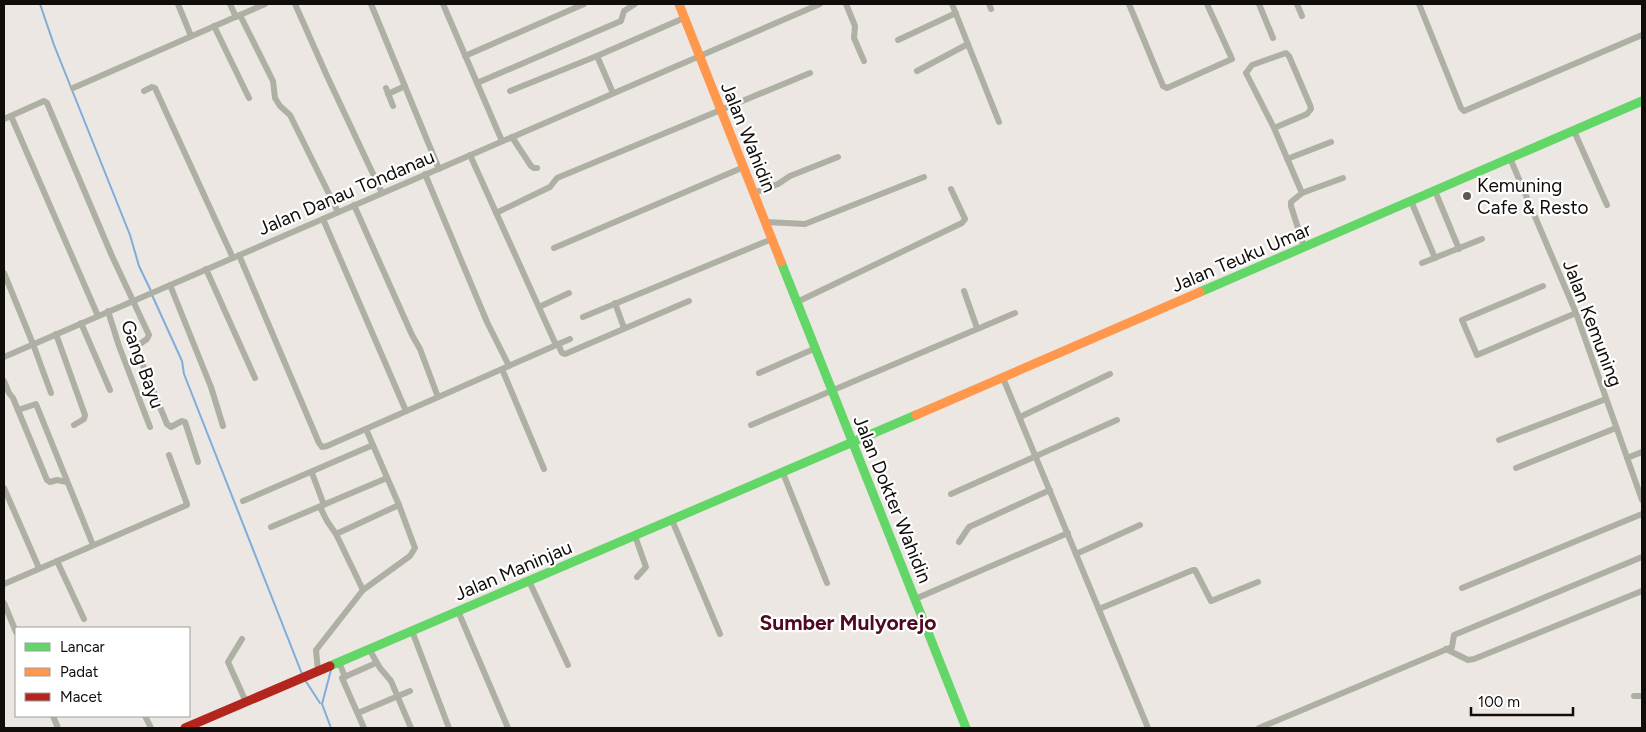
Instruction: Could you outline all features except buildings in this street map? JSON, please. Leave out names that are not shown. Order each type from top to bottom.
[{"type":"street","points":[[178,4],[191,36]]},
{"type":"street","points":[[230,4],[273,81],[275,98],[280,106],[290,114],[338,212]]},
{"type":"street","points":[[73,88],[265,4]]},
{"type":"street","points":[[296,4],[327,76],[382,193]]},
{"type":"street","points":[[371,4],[439,168]]},
{"type":"street","points":[[443,4],[502,141]]},
{"type":"street","points":[[465,56],[584,4]]},
{"type":"street","points":[[477,82],[614,24],[621,20],[624,11],[635,4]]},
{"type":"street","name":"Jalan Wahidin","points":[[679,4],[790,282]]},
{"type":"street","name":"Jalan Danau Tondanau","points":[[4,357],[820,4]]},
{"type":"street","points":[[846,4],[855,26],[854,38],[864,61]]},
{"type":"street","points":[[952,4],[999,122]]},
{"type":"street","points":[[1129,4],[1165,88],[1232,59],[1207,4]]},
{"type":"street","points":[[1259,4],[1273,38]]},
{"type":"street","points":[[1297,4],[1302,16]]},
{"type":"street","points":[[1419,4],[1461,108],[1464,111],[1642,35]]},
{"type":"street","points":[[898,40],[956,13]]},
{"type":"street","points":[[510,91],[684,18]]},
{"type":"street","points":[[214,26],[249,98]]},
{"type":"street","points":[[917,71],[968,44]]},
{"type":"street","points":[[1274,128],[1307,114],[1311,109],[1289,56],[1286,53],[1252,64],[1246,73],[1274,128],[1302,193]]},
{"type":"street","points":[[597,56],[613,93]]},
{"type":"street","points":[[496,213],[550,187],[557,178],[810,73]]},
{"type":"street","points":[[393,106],[387,90],[405,86]]},
{"type":"street","points":[[144,91],[152,87],[155,88],[236,256],[320,445],[327,446],[570,339]]},
{"type":"street","points":[[4,119],[44,101],[47,103],[148,335],[147,339],[137,346],[144,369],[168,426],[171,427],[182,421],[184,422],[198,462]]},
{"type":"street","name":"Jalan Teuku Umar","points":[[853,442],[1642,101]]},
{"type":"street","points":[[12,116],[98,316]]},
{"type":"street","points":[[1574,131],[1607,205]]},
{"type":"street","points":[[512,137],[531,166],[537,168]]},
{"type":"street","points":[[1287,159],[1331,142]]},
{"type":"street","points":[[470,155],[562,353],[565,354],[689,301]]},
{"type":"street","points":[[754,193],[838,157]]},
{"type":"street","name":"Jalan Kemuning","points":[[1510,158],[1576,313],[1642,500]]},
{"type":"street","points":[[554,248],[744,167]]},
{"type":"street","points":[[425,174],[487,322],[509,366]]},
{"type":"street","points":[[766,222],[800,225],[809,223],[924,177]]},
{"type":"street","points":[[1304,247],[1291,202],[1302,193],[1343,178]]},
{"type":"street","points":[[798,302],[962,223],[964,219],[951,189]]},
{"type":"street","points":[[1435,191],[1459,249]]},
{"type":"street","points":[[1411,201],[1435,258]]},
{"type":"street","points":[[354,205],[420,349],[438,397]]},
{"type":"street","points":[[323,219],[406,411]]},
{"type":"street","points":[[583,317],[772,239]]},
{"type":"street","points":[[1422,263],[1482,239]]},
{"type":"street","points":[[206,269],[255,378]]},
{"type":"street","points":[[4,273],[51,393]]},
{"type":"street","name":"Jalan Dokter Wahidin","points":[[790,282],[966,728]]},
{"type":"street","points":[[170,285],[211,387],[223,426]]},
{"type":"street","points":[[1544,286],[1462,320],[1477,355],[1576,313]]},
{"type":"street","points":[[964,291],[977,328]]},
{"type":"street","points":[[539,307],[569,293]]},
{"type":"street","points":[[615,303],[624,328]]},
{"type":"street","name":"Gang Bayu","points":[[108,312],[150,427]]},
{"type":"street","points":[[751,425],[832,389],[1015,313]]},
{"type":"street","points":[[81,323],[110,390]]},
{"type":"street","points":[[56,334],[85,415],[84,419],[74,425]]},
{"type":"street","points":[[759,373],[816,348]]},
{"type":"street","points":[[502,369],[544,469]]},
{"type":"street","points":[[1020,417],[1110,374]]},
{"type":"street","points":[[1003,378],[1148,728]]},
{"type":"street","points":[[4,381],[47,480],[50,482],[57,480],[67,482]]},
{"type":"street","points":[[1499,440],[1606,399]]},
{"type":"street","points":[[18,410],[36,404],[93,545]]},
{"type":"street","points":[[951,494],[1116,420]]},
{"type":"street","points":[[1516,468],[1616,428]]},
{"type":"street","points":[[321,670],[316,650],[363,590],[410,556],[414,551],[414,544],[399,505],[366,429]]},
{"type":"street","name":"Jalan Maninjau","points":[[185,728],[853,442]]},
{"type":"street","points":[[243,501],[373,445]]},
{"type":"street","points":[[1627,458],[1642,452]]},
{"type":"street","points":[[4,584],[188,504],[169,455]]},
{"type":"street","points":[[312,472],[322,506],[363,590]]},
{"type":"street","points":[[783,473],[827,582]]},
{"type":"street","points":[[272,527],[387,478]]},
{"type":"street","points":[[4,488],[39,568]]},
{"type":"street","points":[[958,542],[969,527],[1050,490]]},
{"type":"street","points":[[336,534],[399,505]]},
{"type":"street","points":[[1462,588],[1642,514]]},
{"type":"street","points":[[672,520],[720,634]]},
{"type":"street","points":[[1076,554],[1140,525]]},
{"type":"street","points":[[915,599],[1068,533]]},
{"type":"street","points":[[636,536],[646,566],[637,577]]},
{"type":"street","points":[[1259,728],[1446,649],[1452,645],[1454,635],[1642,557]]},
{"type":"street","points":[[57,561],[84,619]]},
{"type":"street","points":[[1099,608],[1193,570],[1195,570],[1211,602],[1258,582]]},
{"type":"street","points":[[529,581],[568,665]]},
{"type":"street","points":[[1446,649],[1468,660],[1474,659],[1642,591]]},
{"type":"street","points":[[4,603],[15,630]]},
{"type":"street","points":[[458,612],[508,728]]},
{"type":"street","points":[[412,631],[449,728]]},
{"type":"street","points":[[242,639],[228,662],[246,702]]},
{"type":"street","points":[[369,649],[376,663],[391,681],[413,728]]},
{"type":"street","points":[[338,662],[345,676]]},
{"type":"street","points":[[364,728],[342,678],[376,663]]},
{"type":"street","points":[[358,714],[410,691]]},
{"type":"street","points":[[1634,696],[1642,696]]},
{"type":"waterway","points":[[40,4],[54,45],[130,235],[139,266],[151,291]]},
{"type":"waterway","points":[[152,295],[182,361],[184,374],[302,674]]},
{"type":"waterway","points":[[331,670],[322,704],[331,728]]},
{"type":"waterway","points":[[305,680],[320,703]]},
{"type":"traffic: fast","points":[[1200,292],[1642,101]]},
{"type":"traffic: fast","points":[[781,262],[966,728]]},
{"type":"traffic: fast","points":[[330,666],[916,415]]},
{"type":"traffic: slow","points":[[679,4],[781,262]]},
{"type":"traffic: slow","points":[[916,415],[1200,292]]},
{"type":"traffic: jam","points":[[185,728],[330,666]]},
{"type":"place","name":"Kemuning Cafe & Resto","points":[[1467,196]]},
{"type":"district","name":"Sumber Mulyorejo","points":[[848,623]]}]
